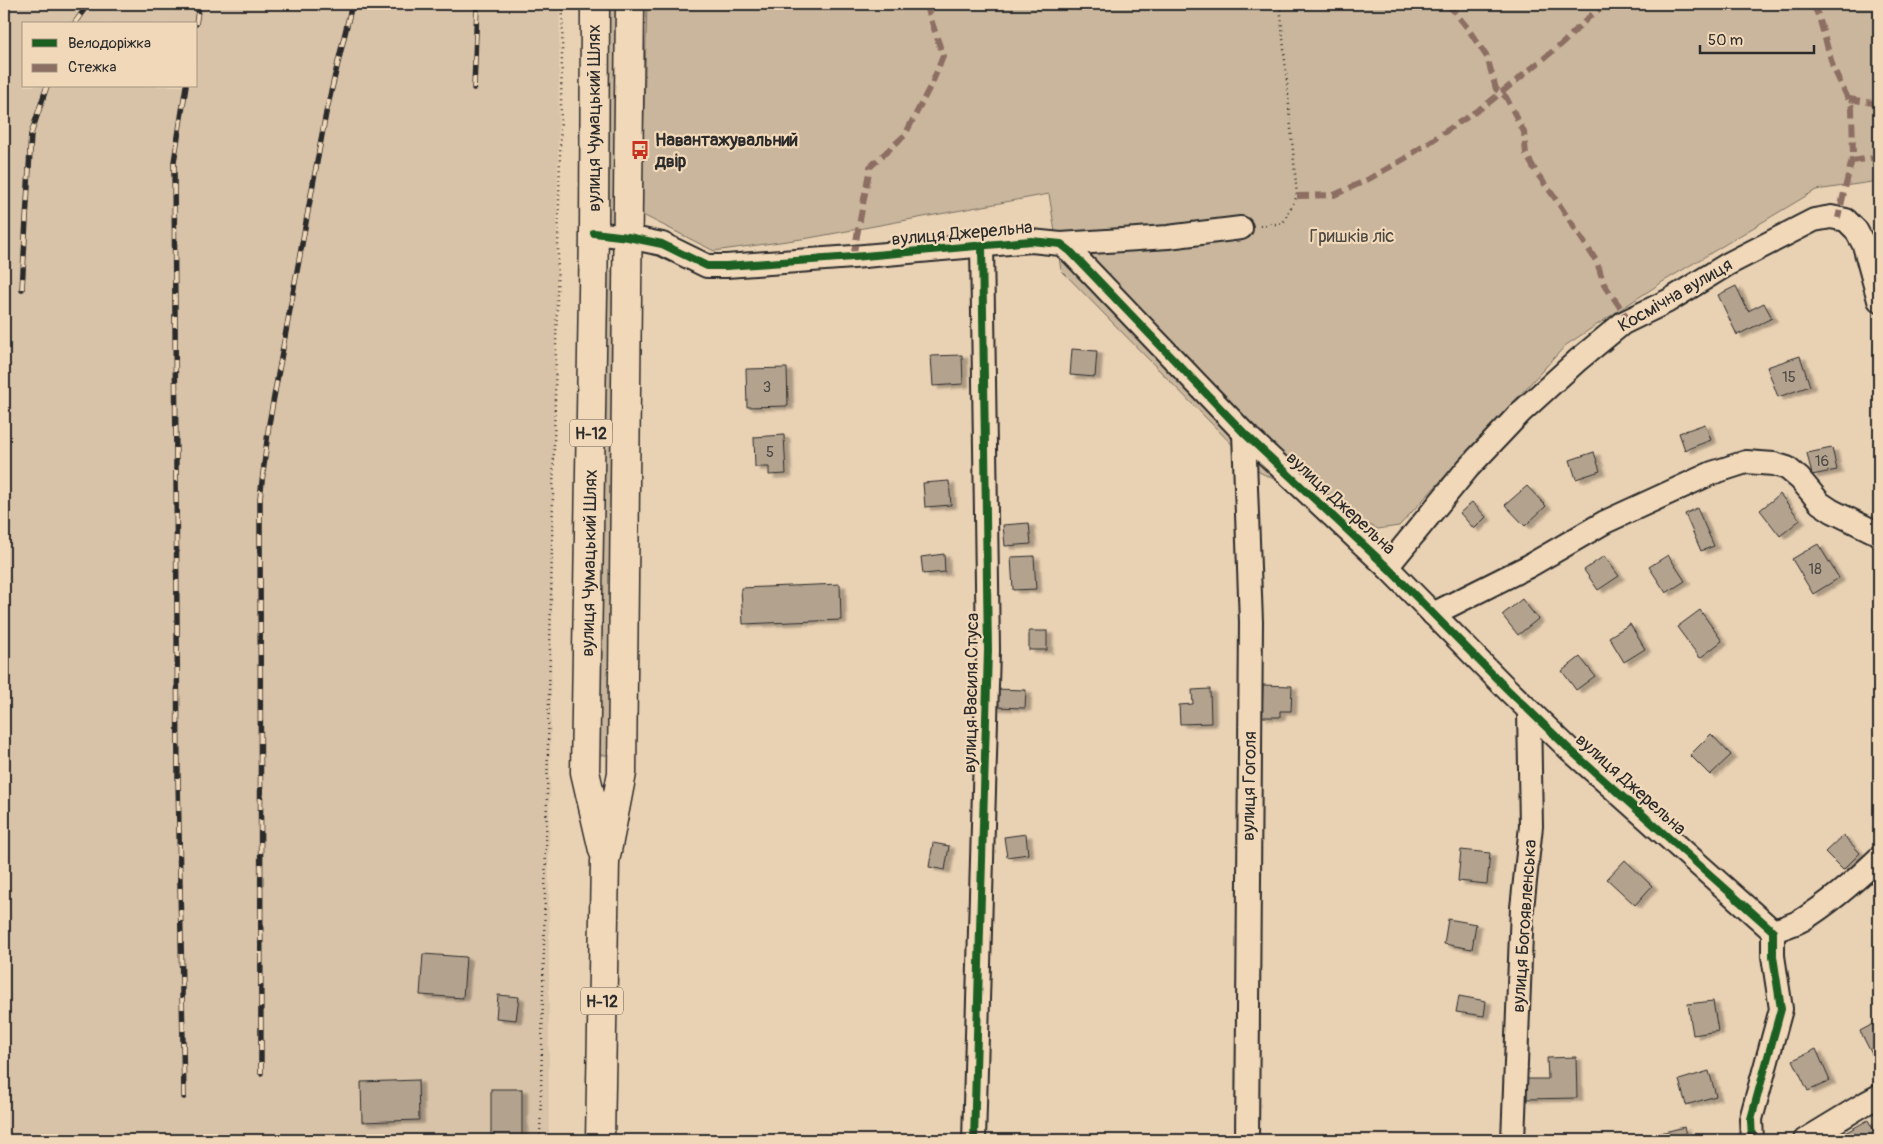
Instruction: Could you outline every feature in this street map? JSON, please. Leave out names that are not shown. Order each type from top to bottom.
[{"type":"main road","name":"вулиця Чумацький Шлях","points":[[595,4],[594,233],[586,772],[605,861]]},
{"type":"main road","name":"вулиця Чумацький Шлях","points":[[600,1140],[605,861],[622,773],[630,4]]},
{"type":"street","name":"Космічна вулиця","points":[[1387,567],[1468,468],[1520,413],[1578,360],[1623,323],[1668,301],[1728,264],[1814,220],[1831,217],[1846,220],[1856,230],[1864,245],[1879,300]]},
{"type":"street","points":[[1060,244],[1168,237],[1241,228]]},
{"type":"street","name":"вулиця Чумацький Шлях","points":[[594,233],[628,237]]},
{"type":"street","name":"вулиця Джерельна","points":[[628,237],[662,244],[707,266],[844,258],[1032,241],[1060,244],[1089,270],[1244,433],[1387,567],[1569,749],[1773,932]]},
{"type":"street","name":"вулиця Василя Стуса","points":[[974,1140],[988,650],[982,245]]},
{"type":"street","name":"вулиця Гоголя","points":[[1244,433],[1251,622],[1246,1140]]},
{"type":"street","points":[[1433,614],[1529,566],[1605,522],[1712,472],[1746,462],[1774,464],[1787,468],[1800,479],[1820,503],[1832,511],[1879,534]]},
{"type":"street","name":"вулиця Богоявленська","points":[[1513,1140],[1522,908],[1531,826],[1530,711]]},
{"type":"street","points":[[1752,1140],[1751,1118],[1781,1009],[1773,956],[1773,932],[1801,920],[1826,904],[1879,858]]},
{"type":"street","points":[[1804,1140],[1879,1096]]},
{"type":"path","points":[[540,1140],[563,4]]},
{"type":"path","points":[[1241,228],[1283,223],[1297,196],[1280,4]]},
{"type":"shaded area","points":[[4,4],[560,4],[549,852],[549,1140],[4,1140]]},
{"type":"green space","points":[[607,4],[621,4],[617,223],[603,222]]},
{"type":"green space","name":"Гришків ліс","points":[[647,4],[1879,4],[1879,181],[1816,190],[1664,281],[1566,345],[1399,526],[1378,529],[1259,472],[1061,270],[1049,194],[809,238],[714,251],[641,214]]},
{"type":"green space","points":[[602,271],[616,271],[613,755],[599,755]]},
{"type":"building","points":[[1736,286],[1748,311],[1764,303],[1772,318],[1737,335],[1718,295]]},
{"type":"building","points":[[1072,349],[1097,351],[1095,377],[1070,375]]},
{"type":"building","points":[[962,355],[963,384],[933,386],[931,356]]},
{"type":"building","points":[[1800,356],[1810,386],[1778,397],[1767,367]]},
{"type":"building","points":[[787,368],[788,406],[747,407],[746,369]]},
{"type":"building","points":[[1705,424],[1711,440],[1685,450],[1679,433]]},
{"type":"building","points":[[784,435],[786,474],[769,475],[769,467],[755,467],[754,437]]},
{"type":"building","points":[[1832,448],[1837,470],[1812,475],[1807,453]]},
{"type":"building","points":[[1594,452],[1600,471],[1576,479],[1570,460]]},
{"type":"building","points":[[949,481],[951,505],[925,507],[923,483]]},
{"type":"building","points":[[1527,486],[1546,506],[1525,526],[1505,505]]},
{"type":"building","points":[[1780,494],[1800,520],[1780,536],[1760,510]]},
{"type":"building","points":[[1472,502],[1486,517],[1474,529],[1460,513]]},
{"type":"building","points":[[1697,508],[1714,546],[1701,551],[1685,514]]},
{"type":"building","points":[[1029,523],[1031,544],[1005,546],[1003,525]]},
{"type":"building","points":[[1818,544],[1839,578],[1813,594],[1792,559]]},
{"type":"building","points":[[944,554],[945,572],[923,574],[921,557]]},
{"type":"building","points":[[1668,555],[1685,581],[1666,593],[1649,567]]},
{"type":"building","points":[[1034,556],[1036,589],[1013,590],[1011,557]]},
{"type":"building","points":[[1604,556],[1619,576],[1598,590],[1584,570]]},
{"type":"building","points":[[840,584],[841,620],[743,624],[741,588]]},
{"type":"building","points":[[1522,599],[1538,619],[1518,635],[1502,615]]},
{"type":"building","points":[[1700,610],[1722,641],[1700,658],[1677,627]]},
{"type":"building","points":[[1630,624],[1645,649],[1624,662],[1609,637]]},
{"type":"building","points":[[1029,631],[1047,631],[1047,650],[1029,650]]},
{"type":"building","points":[[1580,657],[1595,676],[1576,690],[1562,671]]},
{"type":"building","points":[[1263,685],[1292,686],[1291,711],[1280,711],[1280,717],[1262,717]]},
{"type":"building","points":[[994,689],[1026,690],[1025,708],[994,707]]},
{"type":"building","points":[[1210,689],[1211,723],[1180,724],[1179,705],[1193,704],[1192,690]]},
{"type":"building","points":[[1711,734],[1731,755],[1710,775],[1690,755]]},
{"type":"building","points":[[1026,834],[1028,854],[1007,857],[1004,837]]},
{"type":"building","points":[[1843,835],[1860,853],[1843,870],[1825,852]]},
{"type":"building","points":[[933,843],[949,846],[945,870],[929,867]]},
{"type":"building","points":[[1461,850],[1490,853],[1487,884],[1458,881]]},
{"type":"building","points":[[1625,860],[1652,886],[1635,905],[1607,879]]},
{"type":"building","points":[[1448,919],[1476,924],[1472,949],[1444,944]]},
{"type":"building","points":[[423,954],[466,957],[463,998],[420,995]]},
{"type":"building","points":[[498,995],[519,997],[516,1020],[496,1018]]},
{"type":"building","points":[[1459,996],[1486,1001],[1484,1016],[1456,1012]]},
{"type":"building","points":[[1713,1001],[1718,1031],[1693,1035],[1688,1004]]},
{"type":"building","points":[[1873,1024],[1879,1035],[1879,1055],[1874,1058],[1860,1031]]},
{"type":"building","points":[[1816,1049],[1830,1081],[1808,1091],[1793,1060]]},
{"type":"building","points":[[1576,1057],[1577,1098],[1525,1099],[1524,1079],[1548,1079],[1547,1058]]},
{"type":"building","points":[[1709,1071],[1716,1096],[1686,1105],[1679,1080]]},
{"type":"building","points":[[418,1080],[419,1120],[362,1122],[361,1082]]},
{"type":"building","points":[[491,1089],[522,1089],[522,1140],[491,1140]]},
{"type":"building","points":[[1868,1120],[1879,1140],[1837,1140],[1836,1138]]},
{"type":"building","points":[[1684,1127],[1688,1140],[1655,1140],[1653,1135]]},
{"type":"railway","points":[[75,22],[88,4]]},
{"type":"railway","points":[[196,22],[199,4]]},
{"type":"railway","points":[[261,1073],[260,498],[269,424],[326,113],[352,4]]},
{"type":"railway","points":[[474,88],[477,4]]},
{"type":"railway","points":[[22,289],[31,134],[46,88]]},
{"type":"railway","points":[[184,1097],[178,777],[174,162],[186,88]]},
{"type":"marked path","points":[[853,257],[870,167],[905,135],[933,81],[943,56],[926,4]]},
{"type":"marked path","points":[[1448,4],[1487,57],[1496,89],[1506,97],[1524,132],[1526,154],[1536,172],[1597,262],[1604,284],[1629,320]]},
{"type":"marked path","points":[[1297,196],[1334,195],[1367,180],[1404,159],[1487,104],[1563,43],[1588,18],[1606,4]]},
{"type":"marked path","points":[[1813,4],[1819,17],[1833,67],[1852,107],[1853,155],[1838,218]]},
{"type":"marked path","points":[[1849,99],[1879,104]]},
{"type":"marked path","points":[[1852,161],[1879,157]]},
{"type":"cycle path","points":[[594,233],[662,244],[707,266],[853,257],[1031,241],[1061,244],[1070,251],[1244,433],[1387,567],[1569,749],[1773,931],[1773,956],[1781,1009],[1751,1119],[1752,1140]]},
{"type":"cycle path","points":[[974,1140],[988,650],[982,245]]},
{"type":"place","name":"Навантажувальний двір","points":[[640,150]]}]
